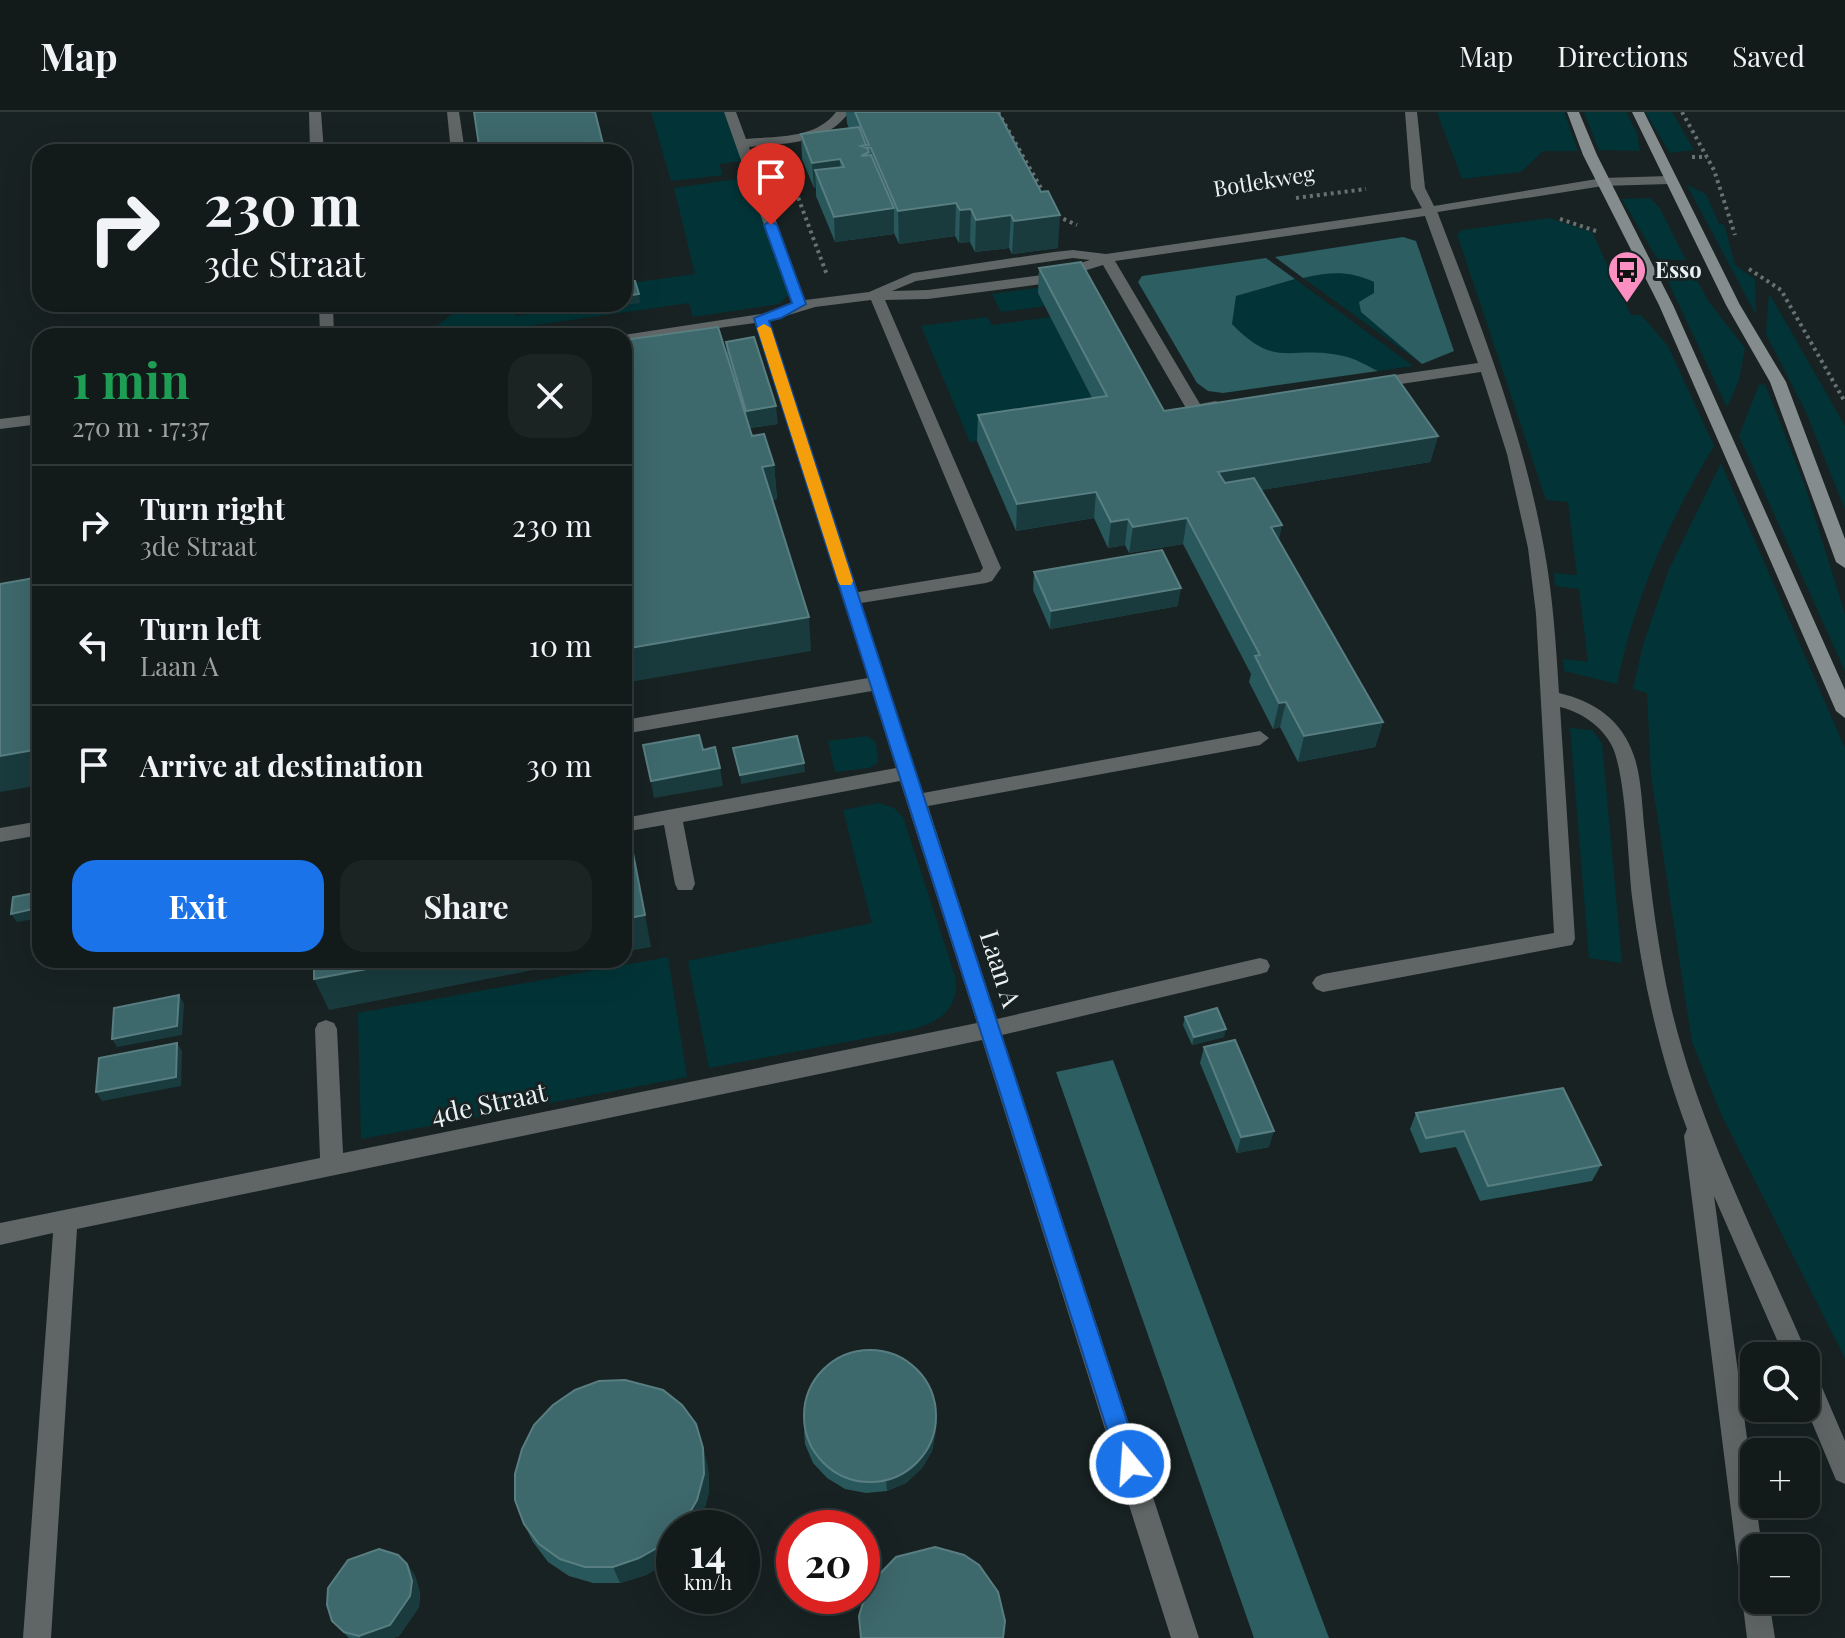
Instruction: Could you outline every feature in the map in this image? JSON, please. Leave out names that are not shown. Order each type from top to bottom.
[{"type":"main road","points":[[1573,112],[1603,182],[1666,305],[1845,711]]},
{"type":"main road","points":[[1638,112],[1669,180],[1778,382],[1845,562]]},
{"type":"street","points":[[315,112],[317,144]]},
{"type":"street","points":[[453,112],[457,144]]},
{"type":"street","points":[[730,112],[799,304]]},
{"type":"street","points":[[813,134],[820,112]]},
{"type":"street","points":[[742,144],[813,134],[828,129],[843,112]]},
{"type":"street","points":[[1323,983],[1565,939],[1545,614],[1536,548],[1515,454],[1474,327],[1430,211],[1418,188],[1411,112]]},
{"type":"street","points":[[875,293],[913,277],[1073,254],[1106,258],[1430,211],[1603,182],[1669,180]]},
{"type":"street","points":[[632,336],[776,316],[799,304],[875,293],[921,295],[1040,281],[1084,271],[1106,258]]},
{"type":"street","points":[[1106,258],[1195,410],[1226,405]]},
{"type":"street","points":[[851,599],[986,577],[992,568],[875,293]]},
{"type":"street","name":"Laan A","points":[[761,318],[1185,1638]]},
{"type":"street","points":[[1363,385],[1485,367]]},
{"type":"street","points":[[0,424],[32,420]]},
{"type":"street","points":[[632,726],[878,683]]},
{"type":"street","points":[[1550,698],[1565,700],[1600,716],[1611,725],[1626,758],[1654,978],[1692,1109],[1790,1342]]},
{"type":"street","points":[[918,801],[1260,738]]},
{"type":"street","points":[[632,824],[907,773]]},
{"type":"street","points":[[672,816],[685,884]]},
{"type":"street","points":[[0,835],[32,829]]},
{"type":"street","name":"4de Straat","points":[[0,1234],[990,1029],[1260,966]]},
{"type":"street","points":[[326,1029],[332,1165]]},
{"type":"street","points":[[1692,1109],[1747,1534]]},
{"type":"street","points":[[37,1638],[66,1220]]},
{"type":"street","points":[[1820,1412],[1845,1471]]},
{"type":"street","points":[[1758,1614],[1761,1638]]},
{"type":"path","points":[[998,112],[1049,203]]},
{"type":"path","points":[[1682,112],[1707,157],[1737,244]]},
{"type":"path","points":[[777,139],[835,299]]},
{"type":"path","points":[[1658,156],[1707,157]]},
{"type":"path","name":"Botlekweg","points":[[1294,199],[1356,189],[1418,188]]},
{"type":"path","points":[[1055,215],[1086,227]]},
{"type":"path","points":[[1742,263],[1781,290],[1845,402]]},
{"type":"shaded area","points":[[651,112],[726,112],[742,161],[719,164],[723,175],[671,181]]},
{"type":"shaded area","points":[[1437,112],[1564,112],[1578,151],[1543,151],[1521,172],[1462,179]]},
{"type":"shaded area","points":[[1584,112],[1626,112],[1637,133],[1640,151],[1599,150]]},
{"type":"shaded area","points":[[1645,112],[1672,112],[1694,150],[1670,153]]},
{"type":"shaded area","points":[[751,177],[789,294],[779,304],[693,317],[689,303],[632,311],[632,283],[695,274],[674,188]]},
{"type":"shaded area","points":[[1687,185],[1706,194],[1719,224],[1724,224],[1735,265],[1755,279],[1756,315]]},
{"type":"shaded area","points":[[1650,198],[1659,207],[1686,260],[1658,260],[1622,199]]},
{"type":"shaded area","points":[[1549,218],[1592,232],[1631,315],[1641,315],[1668,346],[1714,446],[1682,503],[1655,561],[1633,621],[1617,684],[1564,671],[1563,659],[1588,662],[1579,589],[1555,586],[1554,573],[1577,575],[1568,502],[1546,500],[1457,234],[1462,230]]},
{"type":"shaded area","points":[[1403,237],[1416,241],[1454,351],[1422,364],[1361,312],[1359,302],[1374,293],[1374,282],[1339,273],[1303,278],[1275,257]]},
{"type":"shaded area","points":[[1266,258],[1295,279],[1236,296],[1232,324],[1261,347],[1273,352],[1343,356],[1378,371],[1223,393],[1208,391],[1197,383],[1138,282],[1142,276]]},
{"type":"shaded area","points":[[1660,264],[1688,264],[1709,302],[1745,348],[1739,380],[1727,407]]},
{"type":"shaded area","points":[[1332,272],[1354,272],[1374,282],[1374,293],[1361,312],[1422,364],[1303,278]]},
{"type":"shaded area","points":[[1295,279],[1413,366],[1378,371],[1343,356],[1270,354],[1250,342],[1232,324],[1236,296]]},
{"type":"shaded area","points":[[1067,284],[1045,306],[1001,312],[992,294]]},
{"type":"shaded area","points":[[1769,293],[1845,426],[1845,509],[1806,412],[1766,334]]},
{"type":"shaded area","points":[[514,312],[515,316],[541,312],[626,312],[515,328],[434,328],[454,313]]},
{"type":"shaded area","points":[[987,317],[992,325],[1051,317],[1104,422],[970,442],[921,326]]},
{"type":"shaded area","points":[[1765,384],[1805,486],[1845,614],[1845,671],[1739,436],[1759,385]]},
{"type":"shaded area","points":[[1721,463],[1845,748],[1845,1358],[1721,1114],[1692,1042],[1651,775],[1647,693],[1633,689],[1643,645],[1669,569]]},
{"type":"shaded area","points":[[1570,728],[1592,730],[1602,743],[1622,963],[1589,958]]},
{"type":"shaded area","points":[[867,736],[876,742],[878,763],[869,768],[835,772],[828,741]]},
{"type":"shaded area","points":[[879,803],[894,808],[903,817],[956,979],[950,1007],[929,1024],[909,1030],[709,1068],[688,961],[872,923],[843,810]]},
{"type":"shaded area","points":[[668,957],[687,1077],[361,1139],[358,1013],[607,968],[632,968],[632,964]]},
{"type":"shaded area","points":[[1113,1060],[1329,1638],[1254,1638],[1056,1072]]},
{"type":"building","points":[[474,112],[595,112],[603,144],[479,144]]},
{"type":"building","points":[[855,112],[998,112],[1041,192],[1048,191],[1060,215],[1014,221],[1011,215],[976,220],[971,209],[960,210],[956,203],[898,211],[871,148],[861,146],[869,145]]},
{"type":"building","points":[[859,127],[866,145],[861,146],[869,152],[861,156],[871,155],[894,208],[834,217],[815,170],[844,167],[840,159],[812,163],[801,134]]},
{"type":"building","points":[[1081,262],[1164,411],[1395,375],[1438,436],[1218,472],[1225,483],[1254,478],[1282,525],[1271,527],[1383,722],[1304,736],[1286,702],[1279,703],[1255,656],[1260,655],[1187,518],[1133,527],[1128,519],[1111,522],[1096,492],[1017,504],[978,415],[1107,396],[1039,268]]},
{"type":"building","points":[[632,281],[635,281],[639,294],[632,295]]},
{"type":"building","points":[[718,327],[752,436],[764,434],[774,465],[762,467],[809,617],[632,648],[632,339]]},
{"type":"building","points":[[754,337],[776,406],[746,411],[726,342]]},
{"type":"building","points":[[1162,550],[1181,588],[1051,611],[1034,572]]},
{"type":"building","points":[[32,578],[32,750],[0,756],[0,584]]},
{"type":"building","points":[[699,735],[703,750],[715,747],[720,768],[651,781],[643,745]]},
{"type":"building","points":[[797,736],[804,763],[740,775],[733,748]]},
{"type":"building","points":[[632,848],[645,915],[632,917]]},
{"type":"building","points":[[32,894],[32,909],[11,914],[13,897]]},
{"type":"building","points":[[314,968],[372,968],[314,979]]},
{"type":"building","points":[[179,995],[177,1026],[112,1039],[114,1008]]},
{"type":"building","points":[[1217,1008],[1226,1029],[1194,1037],[1185,1017]]},
{"type":"building","points":[[1235,1040],[1274,1131],[1241,1137],[1204,1047]]},
{"type":"building","points":[[177,1043],[176,1077],[96,1092],[99,1058]]},
{"type":"building","points":[[1563,1088],[1601,1165],[1488,1186],[1464,1131],[1426,1138],[1416,1113]]},
{"type":"building","points":[[870,1350],[907,1361],[925,1379],[936,1416],[925,1453],[907,1471],[870,1482],[833,1471],[815,1453],[804,1416],[815,1379],[833,1361]]},
{"type":"building","points":[[625,1380],[663,1390],[682,1405],[696,1424],[703,1448],[704,1474],[691,1510],[656,1510],[656,1548],[613,1567],[585,1567],[560,1559],[539,1544],[524,1524],[515,1500],[515,1474],[522,1449],[534,1425],[553,1405],[575,1390],[599,1381]]},
{"type":"building","points":[[935,1547],[964,1555],[979,1565],[998,1592],[1005,1621],[1003,1638],[861,1638],[860,1614],[880,1614],[880,1574],[896,1557]]},
{"type":"building","points":[[379,1549],[398,1555],[407,1564],[412,1581],[410,1596],[390,1625],[359,1636],[344,1632],[332,1621],[327,1605],[328,1588],[348,1560]]},
{"type":"slow traffic","points":[[764,328],[845,581]]},
{"type":"place","name":"Esso","points":[[1627,304]]},
{"type":"route","points":[[771,225],[799,304],[776,316],[761,318],[1130,1464]]}]
